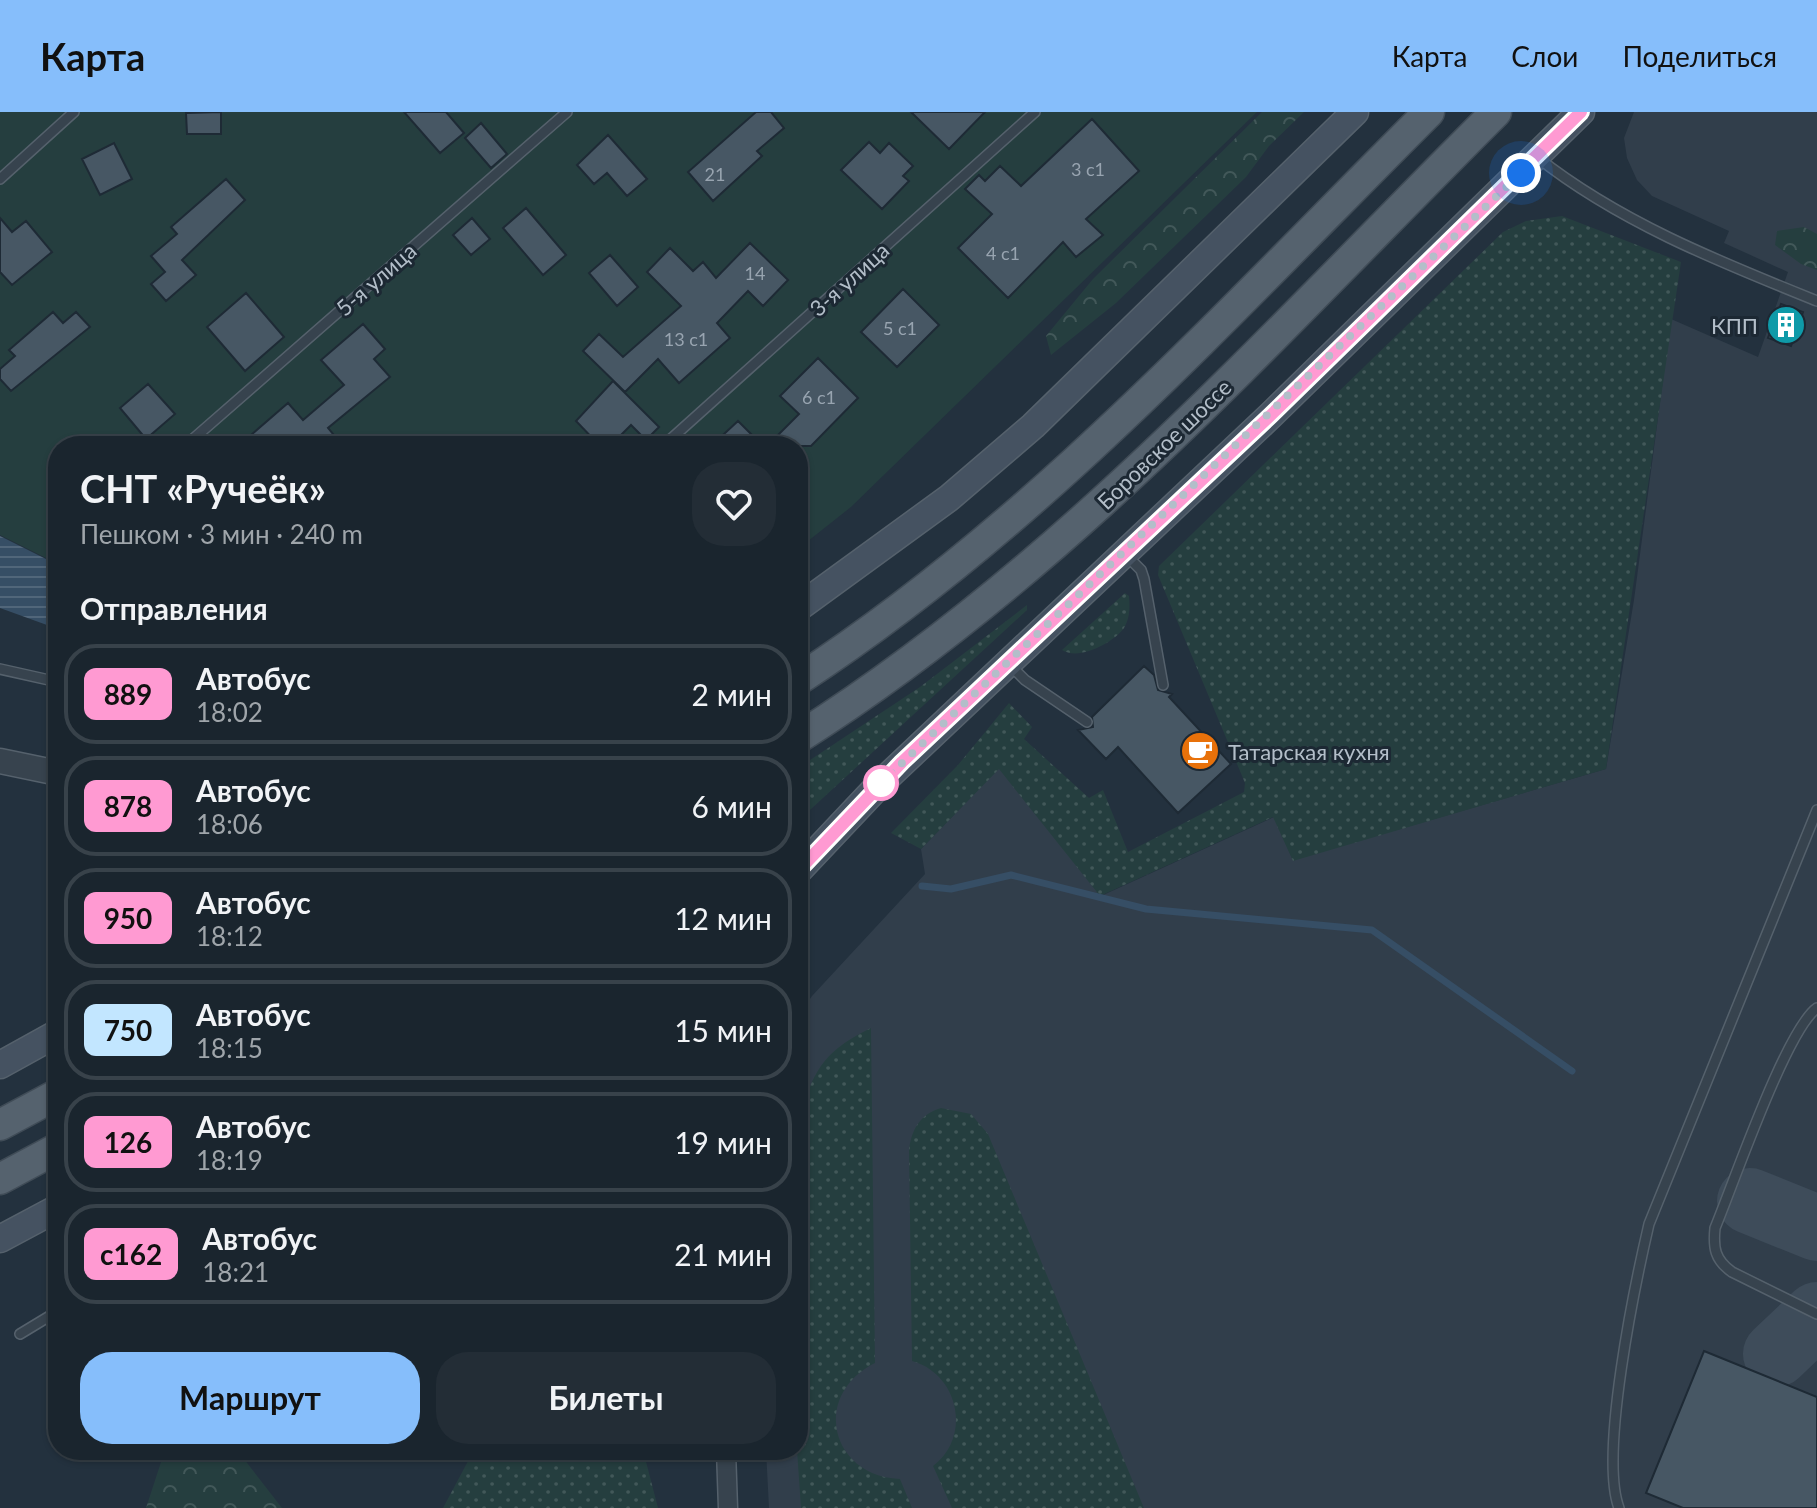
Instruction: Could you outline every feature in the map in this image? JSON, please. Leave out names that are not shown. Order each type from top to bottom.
[{"type":"main road","points":[[808,601],[949,498],[1023,434],[1192,275],[1355,112]]},
{"type":"main road","points":[[808,673],[925,589],[1074,463],[1216,327],[1429,112]]},
{"type":"main road","points":[[808,860],[853,811],[1006,662],[1125,554],[1581,112]]},
{"type":"main road","name":"Боровское шоссе","points":[[808,731],[895,673],[958,625],[1106,501],[1191,422],[1487,121]]},
{"type":"main road","points":[[808,836],[853,811]]},
{"type":"main road","points":[[0,1065],[48,1039]]},
{"type":"main road","points":[[0,1125],[48,1099]]},
{"type":"main road","points":[[0,1179],[48,1153]]},
{"type":"main road","points":[[0,1239],[48,1213]]},
{"type":"street","points":[[0,761],[48,771]]},
{"type":"street","points":[[726,1460],[728,1508]]},
{"type":"lane","points":[[0,179],[74,112]]},
{"type":"lane","name":"5-я улица","points":[[196,436],[567,112]]},
{"type":"lane","name":"3-я улица","points":[[674,436],[1035,112]]},
{"type":"lane","points":[[1537,157],[1573,186],[1631,218],[1817,301]]},
{"type":"lane","points":[[1125,554],[1141,570],[1144,579],[1163,685]]},
{"type":"lane","points":[[1006,662],[1076,718],[1087,722]]},
{"type":"lane","points":[[0,669],[48,680]]},
{"type":"lane","points":[[1619,1508],[1614,1494],[1617,1412],[1636,1281],[1649,1224],[1817,810]]},
{"type":"lane","points":[[1817,1008],[1801,1025],[1777,1076],[1715,1228],[1714,1244],[1721,1264],[1732,1272],[1817,1314]]},
{"type":"lane","points":[[20,1334],[48,1317]]},
{"type":"shaded area","points":[[1634,112],[1817,112],[1817,1508],[769,1508],[767,1460],[808,1460],[808,1002],[925,874],[921,849],[999,768],[1101,896],[1274,817],[1293,860],[1606,769],[1634,600],[1671,319],[1758,357],[1788,272],[1724,243],[1729,231],[1652,196],[1637,180],[1627,158],[1624,138]]},
{"type":"green space","points":[[0,112],[1257,112],[851,507],[808,541],[808,436],[48,436],[48,559],[0,535]]},
{"type":"green space","points":[[1262,112],[1304,112],[1269,146],[1246,177],[1116,303],[1051,355],[1046,336],[1093,279]]},
{"type":"green space","points":[[1562,216],[1681,262],[1606,769],[1293,861],[1273,817],[1100,896],[999,769],[921,849],[891,833],[958,765],[1009,703],[1032,727],[1024,739],[1089,798],[1103,790],[1128,852],[1244,792],[1245,783],[1158,575],[1159,566],[1503,232],[1526,221]]},
{"type":"green space","points":[[1804,227],[1817,234],[1817,270],[1801,264],[1775,245],[1777,231]]},
{"type":"green space","points":[[1125,593],[1129,596],[1129,612],[1119,634],[1086,652],[1069,653],[1062,650]]},
{"type":"green space","points":[[1027,605],[1027,610],[808,812],[808,761],[920,687]]},
{"type":"green space","points":[[871,1028],[875,1363],[855,1377],[842,1394],[836,1413],[837,1432],[844,1449],[858,1464],[876,1474],[900,1479],[912,1508],[801,1508],[798,1460],[808,1460],[808,1094],[826,1060],[852,1038]]},
{"type":"green space","points":[[941,1108],[971,1114],[988,1134],[1144,1508],[952,1508],[933,1466],[945,1454],[953,1439],[955,1408],[950,1392],[941,1379],[928,1368],[912,1361],[909,1151],[918,1124],[927,1114]]},
{"type":"green space","points":[[162,1460],[245,1460],[282,1508],[146,1508]]},
{"type":"green space","points":[[469,1460],[646,1460],[658,1508],[443,1508]]},
{"type":"water","points":[[0,536],[48,560],[48,625],[0,608]]},
{"type":"building","points":[[221,112],[221,134],[187,134],[186,113]]},
{"type":"building","points":[[404,112],[446,112],[464,133],[440,153]]},
{"type":"building","points":[[756,112],[771,112],[784,128],[757,151],[762,156],[713,201],[688,172]]},
{"type":"building","points":[[911,112],[985,112],[949,149]]},
{"type":"building","points":[[1092,119],[1139,171],[1086,219],[1103,235],[1076,257],[1063,242],[1008,298],[958,248],[992,214],[965,189],[979,175],[985,181],[1000,166],[1021,186]]},
{"type":"building","points":[[481,123],[507,154],[491,168],[465,138]]},
{"type":"building","points":[[608,135],[647,179],[627,196],[607,173],[594,184],[577,165]]},
{"type":"building","points":[[869,142],[880,153],[889,143],[913,166],[903,176],[909,181],[882,209],[841,170]]},
{"type":"building","points":[[114,143],[132,179],[100,195],[82,159]]},
{"type":"building","points":[[226,179],[245,200],[182,260],[196,275],[166,301],[151,284],[165,272],[151,256],[177,234],[171,227]]},
{"type":"building","points":[[526,208],[566,255],[543,275],[503,228]]},
{"type":"building","points":[[0,218],[12,232],[26,221],[52,252],[12,285],[0,272]]},
{"type":"building","points":[[472,218],[490,239],[471,255],[453,235]]},
{"type":"building","points":[[750,243],[788,280],[763,306],[748,291],[717,323],[730,338],[679,383],[658,359],[625,392],[583,351],[599,334],[623,357],[681,306],[647,272],[670,248],[693,271],[703,262],[716,278]]},
{"type":"building","points":[[610,255],[638,287],[617,306],[589,273]]},
{"type":"building","points":[[903,289],[939,325],[897,367],[861,332]]},
{"type":"building","points":[[246,293],[284,337],[245,371],[207,327]]},
{"type":"building","name":"КПП","points":[[1781,304],[1803,312],[1791,346],[1768,338]]},
{"type":"building","points":[[53,312],[63,323],[76,312],[90,327],[11,391],[0,379],[0,369],[15,356],[9,350]]},
{"type":"building","points":[[363,324],[385,349],[374,359],[390,377],[328,428],[335,436],[252,436],[288,403],[303,420],[344,385],[321,360]]},
{"type":"building","points":[[818,358],[858,398],[808,446],[808,436],[777,436],[799,414],[780,396]]},
{"type":"building","points":[[613,381],[659,427],[650,436],[642,436],[631,425],[620,436],[590,436],[576,421]]},
{"type":"building","points":[[148,384],[175,414],[149,436],[143,436],[120,408]]},
{"type":"building","points":[[738,421],[753,436],[726,436],[724,434]]},
{"type":"building","points":[[1144,666],[1154,675],[1158,690],[1172,694],[1169,697],[1231,764],[1178,813],[1118,747],[1106,759],[1078,730],[1093,727],[1092,717]]},
{"type":"building","points":[[1704,1351],[1817,1397],[1817,1508],[1683,1508],[1646,1493]]},
{"type":"waterway","points":[[922,886],[951,889],[1011,875],[1146,909],[1372,930],[1572,1071]]},
{"type":"taxiway","points":[[1750,1201],[1817,1228]]},
{"type":"taxiway","points":[[1776,1354],[1817,1315]]},
{"type":"bus line","name":"889","points":[[808,860],[902,762],[1271,415],[1581,112]]},
{"type":"place","name":"КПП","points":[[1786,325]]},
{"type":"place","name":"Татарская кухня","points":[[1200,751]]},
{"type":"route","points":[[881,783],[1271,415],[1521,173]]}]
